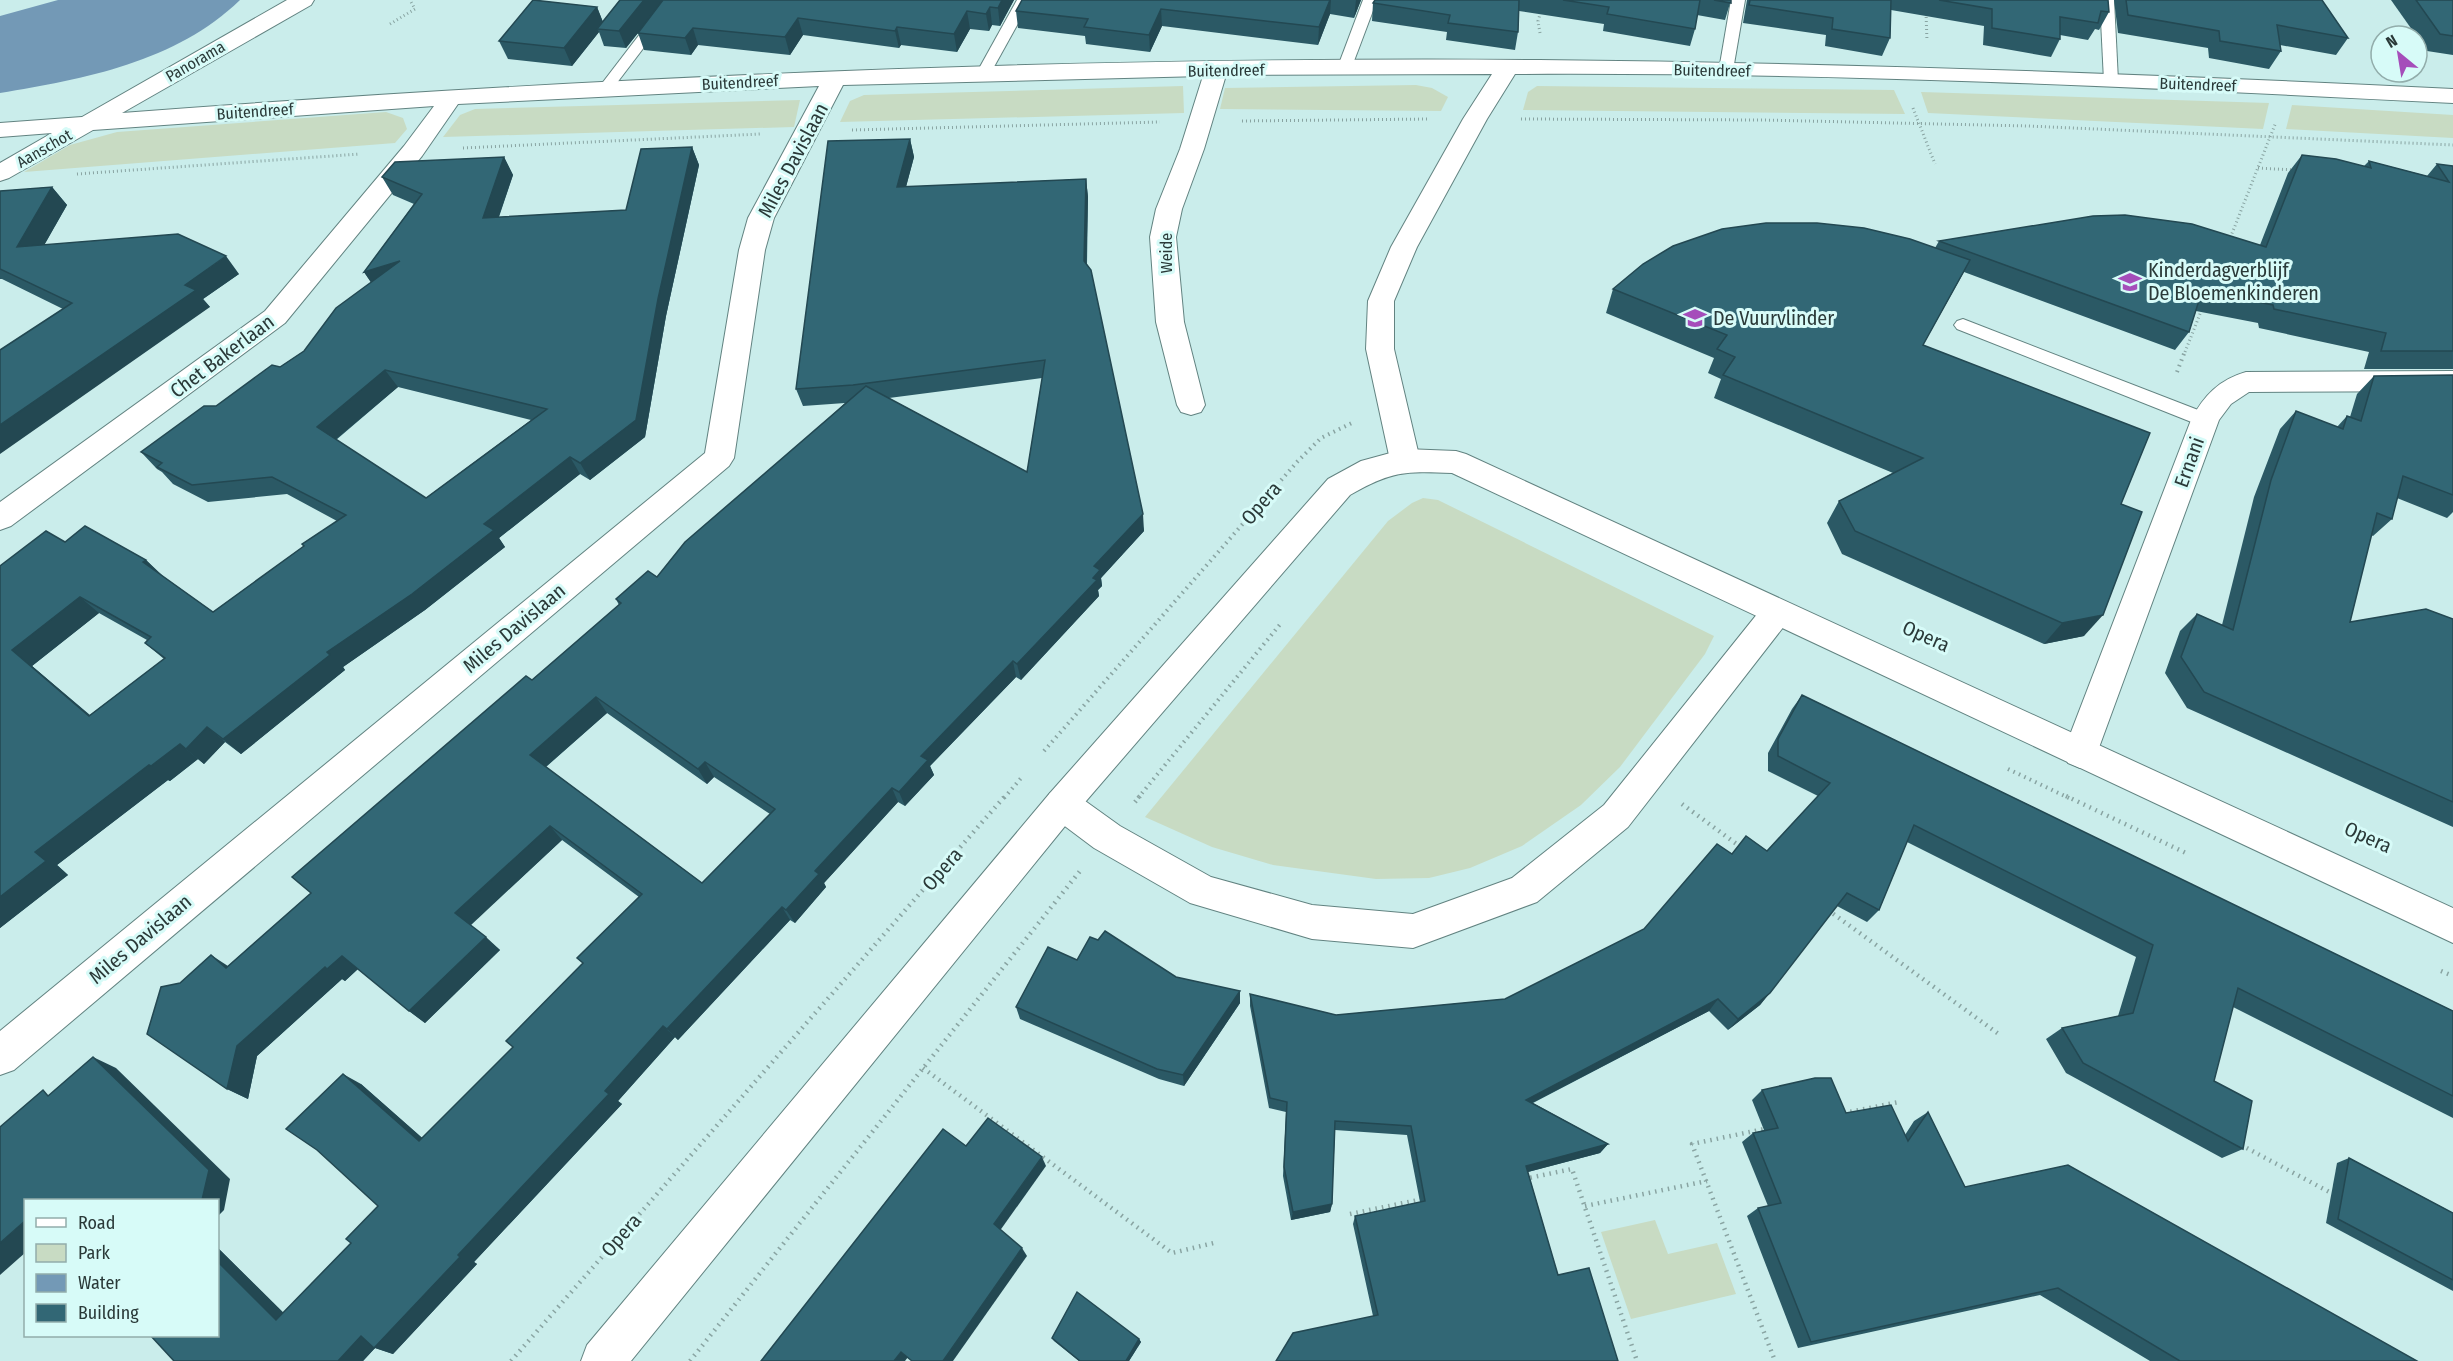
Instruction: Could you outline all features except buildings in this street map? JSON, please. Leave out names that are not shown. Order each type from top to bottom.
[{"type":"street","name":"Panorama","points":[[88,122],[303,0]]},
{"type":"street","name":"Buitendreef","points":[[0,130],[88,122],[605,89],[836,78],[1216,70],[1507,69],[1900,73],[2287,87],[2453,96]]},
{"type":"street","points":[[1405,460],[1380,349],[1381,301],[1404,247],[1475,119],[1507,69]]},
{"type":"street","name":"Weide","points":[[1191,405],[1170,322],[1163,237],[1168,209],[1200,122],[1216,70]]},
{"type":"street","name":"Miles Davislaan","points":[[0,1056],[719,458],[752,250],[761,218],[836,78]]},
{"type":"street","name":"Chet Bakerlaan","points":[[0,518],[268,323],[288,304],[413,151],[451,98]]},
{"type":"street","name":"Aanschot","points":[[0,173],[88,122]]},
{"type":"street","name":"Ernani","points":[[2080,753],[2205,420],[2211,407],[2228,390],[2246,382],[2453,381]]},
{"type":"street","name":"Opera","points":[[603,1361],[1062,804],[1339,487],[1371,469],[1405,460],[1456,462],[2453,926]]},
{"type":"street","points":[[1062,804],[1107,837],[1203,891],[1312,922],[1413,931],[1524,890],[1616,816],[1777,612]]},
{"type":"lane","points":[[605,89],[673,0]]},
{"type":"lane","points":[[983,75],[1024,0]]},
{"type":"lane","points":[[1344,69],[1370,0]]},
{"type":"lane","points":[[1726,70],[1738,0]]},
{"type":"lane","points":[[2108,0],[2111,81]]},
{"type":"lane","points":[[1963,325],[2205,420]]},
{"type":"path","points":[[390,24],[415,9],[410,0]]},
{"type":"path","points":[[1900,73],[1935,164]]},
{"type":"path","points":[[2228,243],[2271,137],[2287,87]]},
{"type":"path","points":[[70,175],[413,151],[808,131],[1200,122],[1475,119],[1920,123],[2453,146]]},
{"type":"path","points":[[2258,168],[2304,171]]},
{"type":"path","points":[[2164,404],[2203,308]]},
{"type":"path","name":"Opera","points":[[1039,758],[1321,438],[1373,413],[1395,412]]},
{"type":"path","points":[[690,1361],[1107,837],[1287,616]]},
{"type":"path","points":[[1999,765],[2194,856]]},
{"type":"path","name":"Opera","points":[[511,1361],[1023,776]]},
{"type":"path","points":[[1647,778],[1752,855]]},
{"type":"path","points":[[1818,903],[2000,1035]]},
{"type":"path","points":[[2431,966],[2453,976]]},
{"type":"path","points":[[923,1068],[1172,1253],[1218,1242]]},
{"type":"path","points":[[1842,1113],[1899,1102]]},
{"type":"path","points":[[1773,1127],[1692,1144],[1775,1361]]},
{"type":"path","points":[[2238,1144],[2340,1198]]},
{"type":"path","points":[[1514,1181],[1572,1169],[1637,1361]]},
{"type":"path","points":[[1584,1206],[1707,1181]]},
{"type":"path","points":[[1350,1214],[1432,1198]]},
{"type":"green space","points":[[1416,85],[1432,88],[1448,97],[1441,111],[1220,109],[1225,88]]},
{"type":"green space","points":[[1183,86],[1184,113],[840,122],[850,101],[864,95]]},
{"type":"green space","points":[[1537,86],[1894,90],[1905,114],[1523,110],[1528,92]]},
{"type":"green space","points":[[1921,92],[2269,103],[2263,129],[1928,113]]},
{"type":"green space","points":[[800,100],[794,127],[443,137],[460,115],[475,109]]},
{"type":"green space","points":[[2292,105],[2453,115],[2453,138],[2286,129]]},
{"type":"green space","points":[[386,112],[403,118],[407,129],[395,143],[24,172],[70,145],[117,132]]},
{"type":"green space","points":[[1423,498],[1438,500],[1714,636],[1705,654],[1620,767],[1581,805],[1522,846],[1470,868],[1429,878],[1376,879],[1273,865],[1212,847],[1145,817],[1388,521],[1412,503]]},
{"type":"green space","points":[[1655,1220],[1668,1254],[1717,1243],[1736,1294],[1631,1319],[1601,1232]]},
{"type":"water","points":[[58,0],[240,0],[215,21],[187,39],[158,53],[96,74],[0,93],[0,16]]},
{"type":"place","name":"Kinderdagverblijf De Bloemenkinderen","points":[[2130,282]]},
{"type":"place","name":"De Vuurvlinder","points":[[1695,318]]}]
